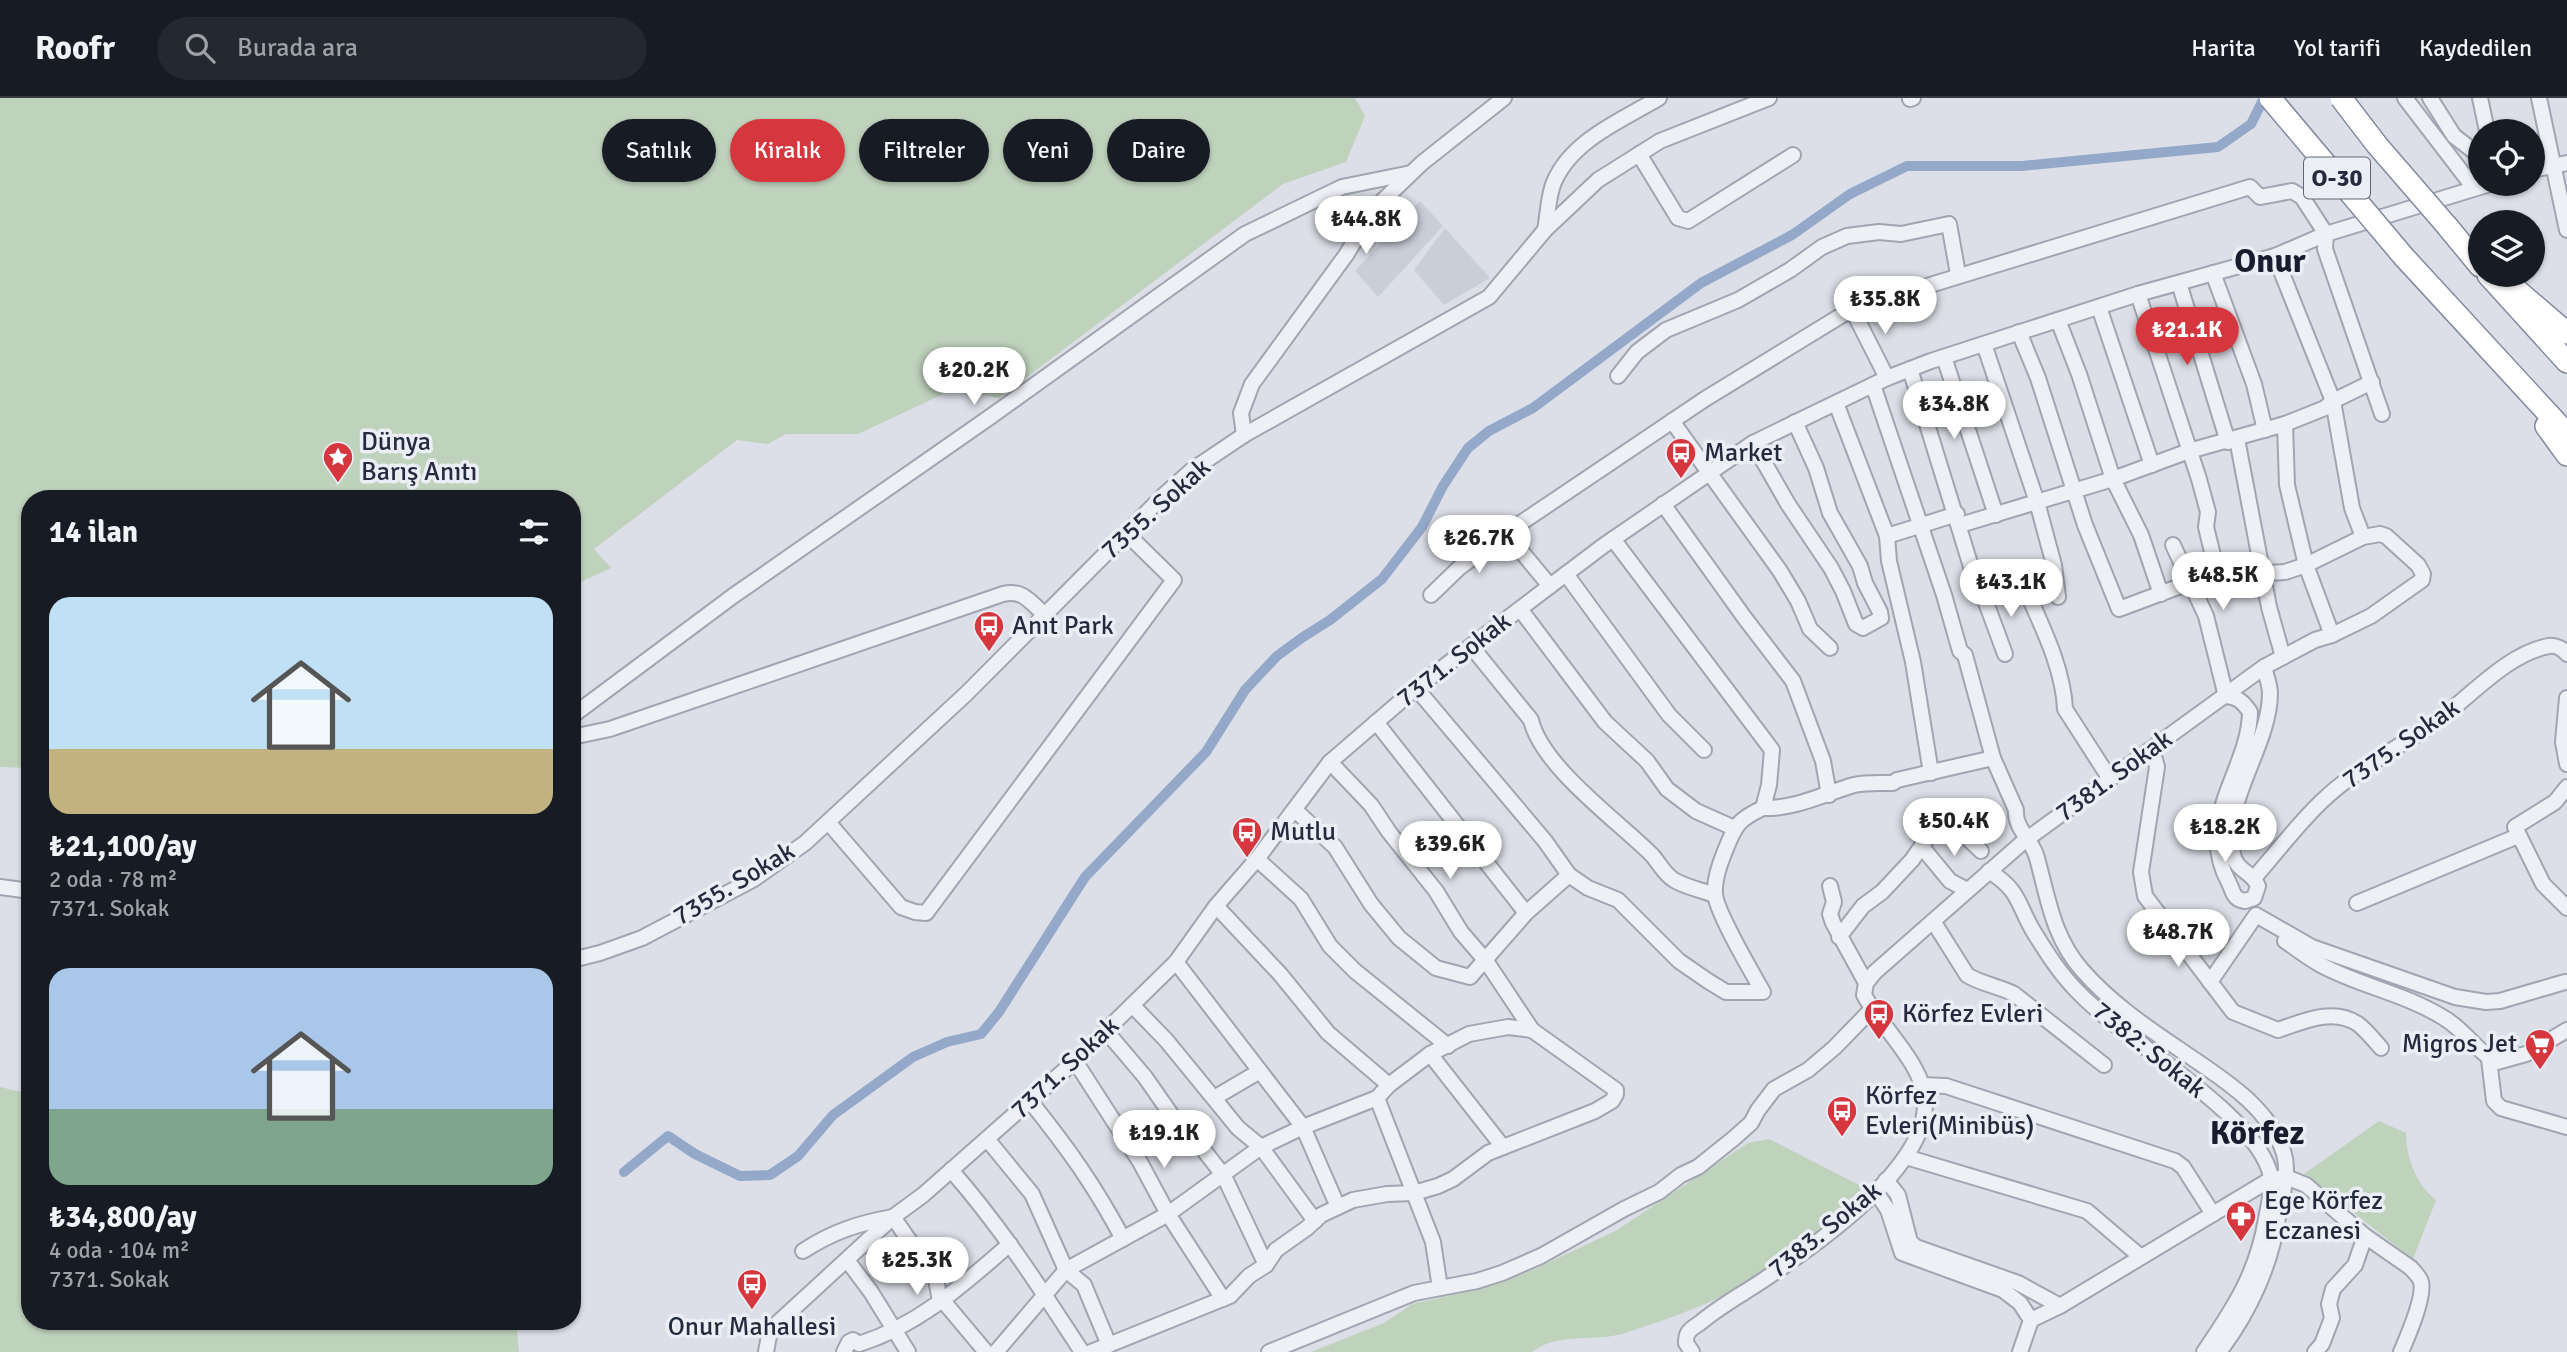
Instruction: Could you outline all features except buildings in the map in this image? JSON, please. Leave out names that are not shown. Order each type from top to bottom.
[{"type":"highway","name":"O-30","points":[[2270,98],[2404,257],[2567,434]]},
{"type":"highway","name":"O-30","points":[[2341,98],[2377,145],[2468,251]]},
{"type":"highway","points":[[2447,226],[2468,246]]},
{"type":"highway","points":[[2498,287],[2567,362]]},
{"type":"highway","points":[[2514,287],[2567,333]]},
{"type":"highway","points":[[2499,363],[2567,455]]},
{"type":"street","points":[[1244,435],[1241,413],[1252,384],[1346,255],[1375,208],[1411,173],[1504,98]]},
{"type":"street","points":[[1545,230],[1553,185],[1562,167],[1582,145],[1659,98]]},
{"type":"street","name":"7355. Sokak","points":[[581,958],[642,938],[742,885],[805,843],[967,692],[1192,470],[1244,435],[1489,297],[1545,230],[1598,180],[1660,141],[1769,98]]},
{"type":"street","points":[[2405,98],[2468,180]]},
{"type":"street","points":[[2430,98],[2454,136],[2468,147]]},
{"type":"street","points":[[2480,98],[2484,119]]},
{"type":"street","points":[[2539,98],[2560,164],[2567,229]]},
{"type":"street","points":[[1639,154],[1678,218],[1688,221],[1793,155]]},
{"type":"street","points":[[581,709],[733,596],[1245,234],[1342,187],[1411,173]]},
{"type":"street","points":[[1431,596],[1459,568],[1506,533],[1672,421],[1852,309],[2250,187],[2260,197],[2291,191],[2302,197],[2326,234],[2325,249],[2382,414]]},
{"type":"street","name":"7371. Sokak","points":[[766,1352],[769,1330],[893,1217],[923,1195],[1075,1062],[1176,962],[1216,906],[1257,859],[1330,762],[1416,688],[1613,538],[1753,443],[1887,378],[2138,294],[2275,256],[2326,234],[2468,190]]},
{"type":"street","points":[[1618,376],[1637,352],[1666,330],[1738,300],[1790,270],[1822,247],[1847,236],[1879,232],[1901,234],[1949,224],[1958,275]]},
{"type":"street","points":[[2019,332],[2038,378],[2085,525],[2119,609],[2178,587],[2251,574],[2285,572],[2306,565],[2363,537],[2352,508],[2333,401],[2275,256]]},
{"type":"street","points":[[2213,273],[2254,384],[2265,430]]},
{"type":"street","points":[[2179,283],[2232,440],[2269,607],[2283,657]]},
{"type":"street","points":[[2138,294],[2208,512],[2206,527],[2216,568],[2222,579]]},
{"type":"street","points":[[2099,307],[2152,465]]},
{"type":"street","points":[[1852,309],[1887,378]]},
{"type":"street","points":[[2058,320],[2079,374],[2113,479],[2141,535],[2161,594]]},
{"type":"street","points":[[1984,344],[2037,502],[2054,565],[2058,597]]},
{"type":"street","points":[[1944,357],[1996,515]]},
{"type":"street","points":[[1910,369],[1977,586],[1984,597],[2005,654]]},
{"type":"street","points":[[1887,536],[1920,526],[1996,515],[2113,479],[2189,451],[2285,424],[2325,408],[2333,401],[2372,382]]},
{"type":"street","name":"7382: Sokak","points":[[1873,385],[1944,595],[1960,651],[1965,655],[1993,758],[2015,810],[2015,819],[2037,855],[2041,882],[2066,948],[2082,970],[2124,1009],[2227,1081],[2253,1105],[2277,1137],[2285,1155],[2252,1274],[2203,1352]]},
{"type":"street","points":[[1836,403],[1887,536],[1889,561],[1913,662],[1931,774]]},
{"type":"street","points":[[1672,421],[1780,571],[1798,601],[1810,629],[1830,648]]},
{"type":"street","points":[[1795,422],[1816,468],[1830,513],[1860,566],[1881,618]]},
{"type":"street","points":[[2285,424],[2287,485],[2306,565],[2332,635]]},
{"type":"street","points":[[1753,443],[1831,568],[1856,624],[1863,628],[1881,618],[1903,623]]},
{"type":"street","points":[[1663,504],[1793,681],[1823,761],[1829,795]]},
{"type":"street","points":[[828,822],[901,907],[926,913],[1174,580],[1126,533]]},
{"type":"street","points":[[1506,533],[1550,586]]},
{"type":"street","name":"7381. Sokak","points":[[1866,983],[2028,838],[2264,667],[2315,640],[2332,635],[2371,616],[2422,580],[2421,568],[2386,536],[2380,534],[2363,537]]},
{"type":"street","points":[[1613,538],[1772,751],[1769,785],[1763,807]]},
{"type":"street","points":[[2173,545],[2206,616],[2225,696],[2234,696],[2250,712],[2247,735],[2220,814],[2219,859],[2223,873],[2237,899],[2245,901],[2253,898],[2258,891],[2250,876],[2237,865],[2231,835],[2235,812],[2264,727],[2270,692],[2264,667]]},
{"type":"street","points":[[1566,574],[1669,715],[1704,750]]},
{"type":"street","points":[[1984,597],[2016,584],[2022,585],[2050,647],[2064,695],[2065,709],[2110,779]]},
{"type":"street","points":[[581,735],[610,729],[1014,591],[1045,615]]},
{"type":"street","points":[[1520,609],[1605,722],[1647,761],[1667,789],[1696,811],[1734,828]]},
{"type":"street","name":"7375. Sokak","points":[[2250,876],[2322,801],[2388,751],[2431,726],[2490,677],[2519,658],[2551,645],[2563,649],[2567,654]]},
{"type":"street","points":[[1471,646],[1531,720],[1540,741],[1575,785],[1653,856],[1672,880],[1714,895]]},
{"type":"street","points":[[1416,688],[1545,841],[1569,874],[1588,888],[1618,900],[1679,961],[1726,992],[1763,992],[1714,895],[1720,865],[1734,828],[1744,817],[1763,807],[1778,808],[1829,795],[1857,784],[1893,783],[1993,758]]},
{"type":"street","points":[[2567,698],[2563,742],[2567,764]]},
{"type":"street","points":[[1376,722],[1526,913]]},
{"type":"street","points":[[2152,749],[2157,767],[2141,872],[2145,896],[2210,982],[2233,1012],[2278,1030],[2319,1016],[2341,1018],[2357,1023],[2381,1048]]},
{"type":"street","points":[[1091,1352],[1230,1296],[1249,1276],[1266,1265],[1276,1250],[1338,1207],[1353,1200],[1414,1193],[1452,1180],[1489,1153],[1595,1111],[1612,1101],[1616,1094],[1616,1090],[1609,1084],[1532,1030],[1486,961],[1461,932],[1436,891],[1389,832],[1371,804],[1330,762]]},
{"type":"street","points":[[2567,787],[2555,802],[2515,827],[2543,884],[2567,908]]},
{"type":"street","points":[[1295,810],[1335,846],[1371,904],[1399,938],[1436,968],[1470,977],[1526,913],[1569,874]]},
{"type":"street","points":[[1839,937],[1863,906],[1882,892],[1928,837],[1941,828],[1951,826],[1960,829],[1981,851]]},
{"type":"street","points":[[2357,903],[2518,836]]},
{"type":"street","points":[[1922,847],[1950,881],[1968,890]]},
{"type":"street","points":[[1257,859],[1301,899],[1331,946],[1355,971],[1448,1046]]},
{"type":"street","name":"7382: Sokak","points":[[1989,871],[2002,879],[2019,898],[2030,925],[2049,957],[2077,992],[2104,1018],[2231,1116],[2256,1144],[2278,1178],[2276,1230],[2259,1281],[2235,1331],[2219,1352]]},
{"type":"street","points":[[2231,887],[2238,876],[2250,876]]},
{"type":"street","points":[[1269,1352],[1414,1293],[1477,1281],[1541,1256],[1623,1209],[1659,1192],[1681,1175],[1698,1167],[1751,1123],[1774,1089],[1808,1070],[1872,1010],[1864,995],[1866,983],[1839,937],[1830,914],[1834,902],[1830,886]]},
{"type":"street","points":[[0,887],[21,890]]},
{"type":"street","points":[[2245,901],[2263,927],[2322,965],[2390,992],[2446,1019],[2470,1038],[2489,1059],[2497,1062],[2526,1054],[2567,1030]]},
{"type":"street","points":[[1216,906],[1280,974],[1328,1033],[1388,1085]]},
{"type":"street","points":[[2210,982],[2256,915]]},
{"type":"street","points":[[2256,915],[2312,947],[2455,996],[2486,1002],[2500,1001],[2565,982]]},
{"type":"street","points":[[1933,921],[1968,975],[2014,994],[2104,1065]]},
{"type":"street","points":[[1176,962],[1303,1127],[1338,1207]]},
{"type":"street","points":[[1132,1005],[1166,1040],[1238,1128],[1261,1147],[1315,1221]]},
{"type":"street","name":"7383. Sokak","points":[[1692,1352],[1686,1343],[1688,1333],[1716,1310],[1826,1236],[1875,1192],[1913,1147],[1923,1123],[1925,1099],[1919,1075],[1872,1010]]},
{"type":"street","points":[[996,1352],[1046,1297],[1066,1270],[1168,1214],[1261,1147],[1377,1098],[1388,1085],[1430,1054],[1469,1034],[1508,1027],[1532,1030]]},
{"type":"street","points":[[1106,1031],[1145,1077],[1175,1119],[1224,1175],[1266,1265]]},
{"type":"street","points":[[1430,1054],[1503,1147]]},
{"type":"street","points":[[2489,1059],[2494,1101],[2501,1108],[2567,1127]]},
{"type":"street","points":[[1075,1062],[1140,1162],[1168,1214],[1223,1299]]},
{"type":"street","points":[[1214,1098],[1260,1071]]},
{"type":"street","points":[[1921,1085],[1947,1086],[2175,1161],[2183,1167],[2213,1214]]},
{"type":"street","points":[[1377,1098],[1433,1242],[1440,1288]]},
{"type":"street","points":[[1030,1101],[1073,1154],[1124,1238]]},
{"type":"street","points":[[987,1139],[1032,1194],[1066,1270],[1084,1285],[1109,1345]]},
{"type":"street","points":[[1906,1157],[2087,1210],[2141,1257]]},
{"type":"street","points":[[951,1170],[989,1214],[1083,1352]]},
{"type":"street","points":[[2020,1352],[2031,1320],[2060,1306],[2278,1178],[2306,1185],[2365,1236],[2412,1268],[2421,1283],[2417,1308],[2400,1352]]},
{"type":"street","points":[[1886,1180],[1898,1195],[1910,1242],[1916,1247],[2018,1283],[2060,1306]]},
{"type":"street","points":[[1875,1192],[1888,1210],[1902,1253],[2003,1290],[2020,1303],[2031,1320]]},
{"type":"street","points":[[803,1251],[830,1234],[863,1222],[893,1217],[936,1279],[939,1296],[986,1352]]},
{"type":"street","points":[[2315,1352],[2322,1344],[2332,1318],[2329,1304],[2333,1289],[2355,1265],[2365,1236]]},
{"type":"street","points":[[844,1352],[853,1340],[859,1344],[904,1327],[943,1301],[1010,1244]]},
{"type":"street","points":[[848,1260],[908,1352]]},
{"type":"shaded area","points":[[1420,201],[1443,226],[1378,297],[1355,271]]},
{"type":"shaded area","points":[[1445,228],[1490,278],[1444,305],[1414,270]]},
{"type":"green space","points":[[0,98],[1355,98],[1365,116],[1346,162],[1283,184],[999,398],[954,389],[858,434],[786,434],[768,444],[737,440],[594,549],[611,568],[581,582],[581,490],[21,490],[21,768],[0,767]]},
{"type":"green space","points":[[0,1087],[21,1092],[21,1330],[517,1330],[519,1352],[0,1352]]},
{"type":"green space","points":[[2379,1121],[2406,1133],[2414,1170],[2423,1186],[2436,1200],[2413,1259],[2304,1174]]},
{"type":"green space","points":[[1769,1139],[1863,1187],[1789,1258],[1723,1296],[1625,1333],[1566,1339],[1532,1352],[1311,1352],[1384,1323],[1412,1304],[1483,1288],[1533,1270],[1617,1230],[1748,1143]]},
{"type":"waterway","points":[[624,1172],[668,1136],[695,1154],[740,1176],[770,1175],[798,1156],[833,1115],[913,1057],[947,1042],[981,1034],[999,1012],[1085,877],[1206,752],[1245,690],[1277,656],[1330,620],[1382,579],[1422,527],[1443,486],[1468,448],[1489,431],[1533,408],[1701,283],[1792,235],[1850,194],[1907,166],[2022,166],[2218,147],[2251,124],[2264,98]]},
{"type":"place","name":"Market","points":[[1681,480]]},
{"type":"place","name":"Dünya Barış Anıtı","points":[[338,484]]},
{"type":"place","name":"Anıt Park","points":[[989,653]]},
{"type":"place","name":"Mutlu","points":[[1247,859]]},
{"type":"place","name":"Körfez Evleri","points":[[1879,1041]]},
{"type":"place","name":"Migros Jet","points":[[2540,1071]]},
{"type":"place","name":"Körfez Evleri(Minibüs)","points":[[1842,1138]]},
{"type":"place","name":"Ege Körfez Eczanesi","points":[[2241,1243]]},
{"type":"place","name":"Onur Mahallesi","points":[[752,1311]]},
{"type":"district","name":"Onur","points":[[2270,261]]},
{"type":"district","name":"Körfez","points":[[2257,1133]]}]
